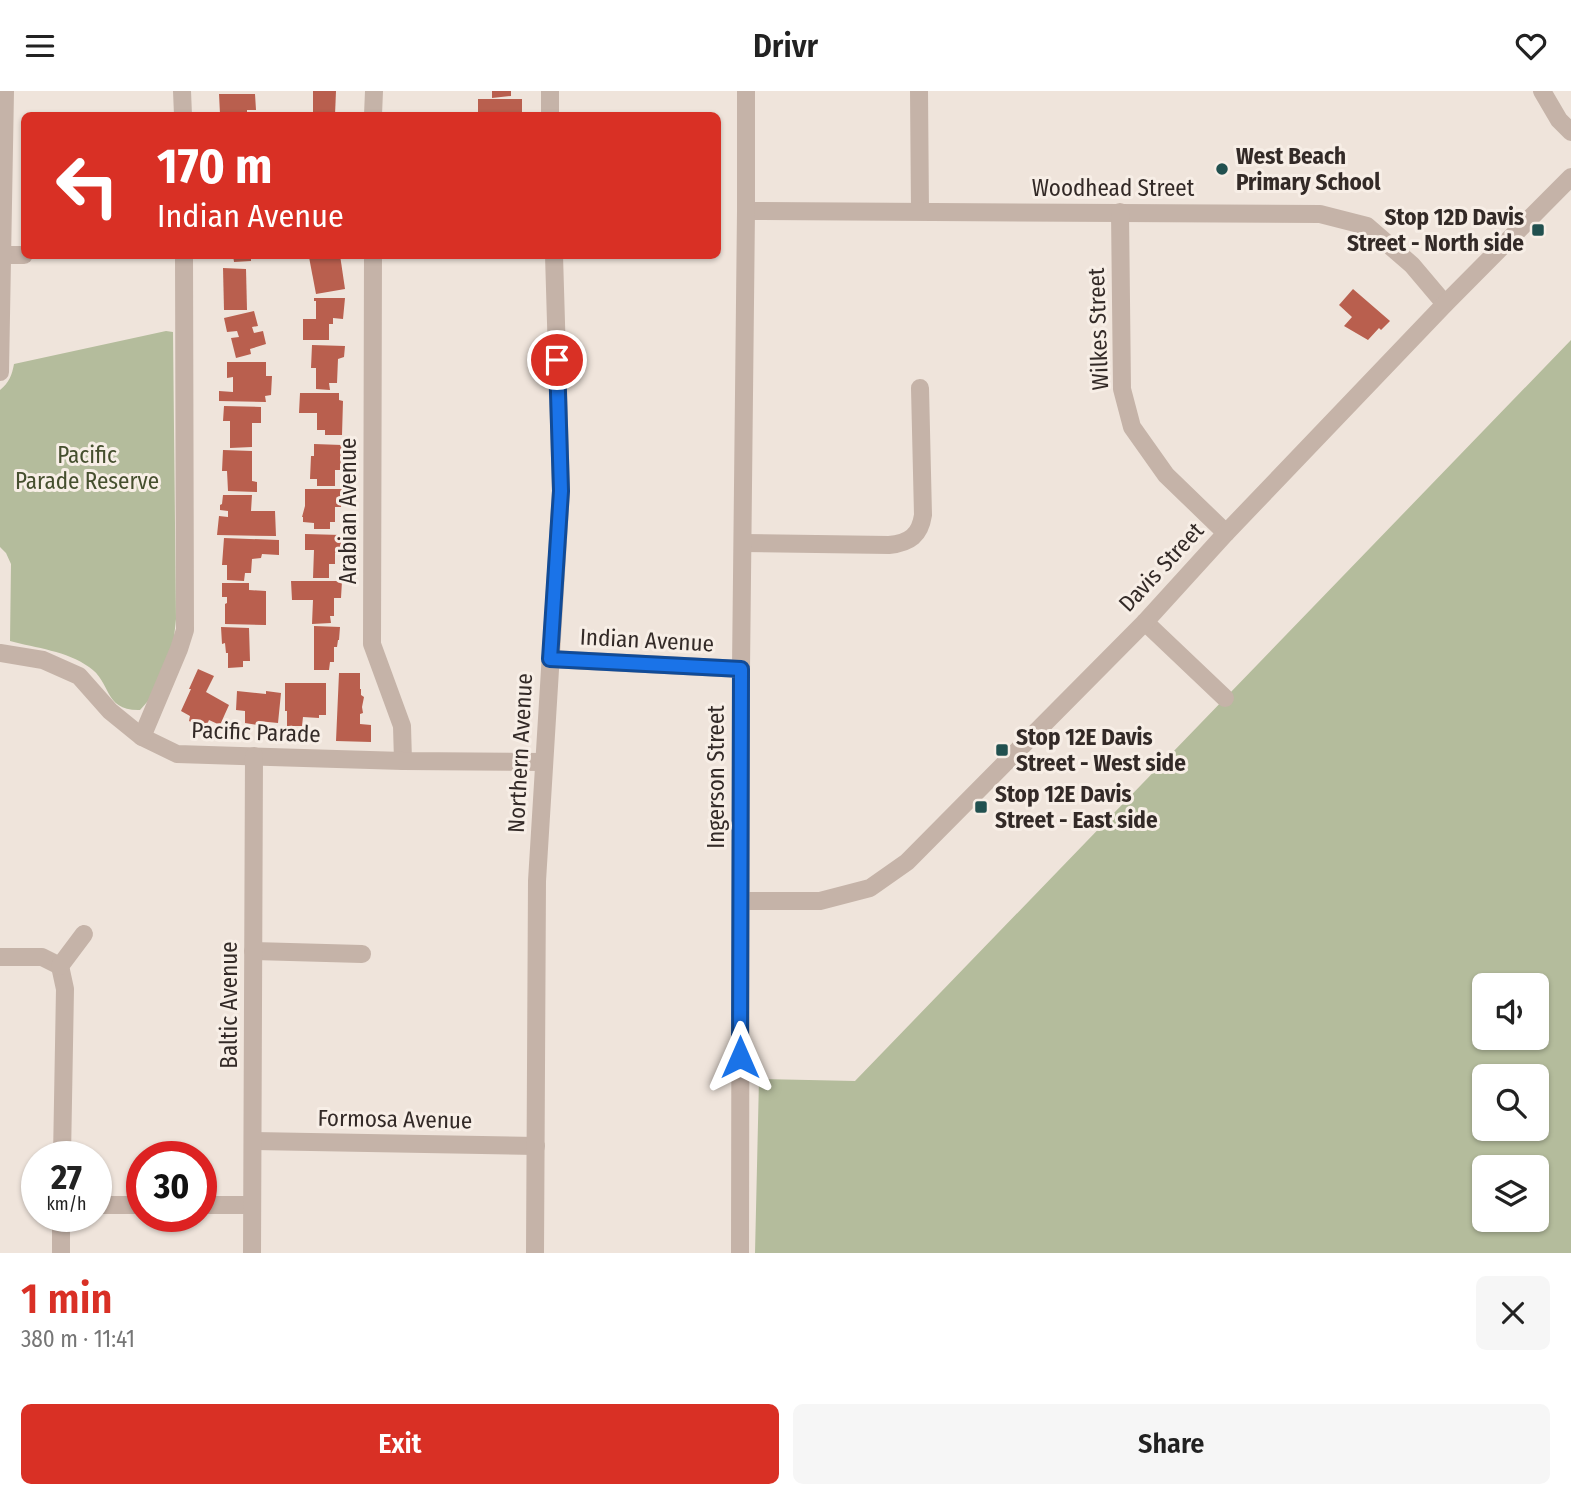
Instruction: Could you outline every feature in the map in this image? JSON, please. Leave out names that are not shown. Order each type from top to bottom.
[{"type":"street","points":[[0,371],[5,91]]},
{"type":"street","points":[[182,91],[183,112]]},
{"type":"street","points":[[373,112],[374,91]]},
{"type":"street","points":[[550,91],[550,112]]},
{"type":"street","name":"Ingerson Street","points":[[740,1253],[746,91]]},
{"type":"street","points":[[919,91],[920,211]]},
{"type":"street","points":[[1542,91],[1559,120],[1571,132]]},
{"type":"street","name":"Davis Street","points":[[741,901],[820,901],[870,888],[907,862],[1144,622],[1445,304],[1571,177]]},
{"type":"street","name":"Woodhead Street","points":[[747,211],[1320,214],[1367,226],[1412,265],[1445,304]]},
{"type":"street","name":"Wilkes Street","points":[[1120,212],[1122,389],[1132,427],[1167,475],[1227,533]]},
{"type":"street","points":[[3,255],[21,255]]},
{"type":"street","points":[[142,737],[185,630],[184,259]]},
{"type":"street","name":"Arabian Avenue","points":[[373,259],[372,644],[402,726],[402,761]]},
{"type":"street","name":"Northern Avenue","points":[[535,1253],[537,881],[561,491],[554,259]]},
{"type":"street","points":[[743,543],[889,545],[908,541],[919,530],[923,515],[920,388]]},
{"type":"street","points":[[1144,622],[1225,698]]},
{"type":"street","name":"Pacific Parade","points":[[0,653],[43,660],[79,677],[110,711],[142,737],[177,754],[544,762]]},
{"type":"street","name":"Indian Avenue","points":[[550,659],[741,669]]},
{"type":"street","name":"Baltic Avenue","points":[[252,1253],[254,756]]},
{"type":"street","points":[[60,966],[84,935]]},
{"type":"street","points":[[253,951],[362,954]]},
{"type":"street","points":[[0,957],[42,957],[60,966]]},
{"type":"street","points":[[60,966],[65,989],[62,1141]]},
{"type":"street","name":"Formosa Avenue","points":[[253,1141],[536,1146]]},
{"type":"street","points":[[217,1205],[252,1205]]},
{"type":"street","points":[[61,1232],[61,1253]]},
{"type":"green space","name":"Pacific Parade Reserve","points":[[166,331],[173,332],[176,619],[173,647],[148,701],[140,710],[128,709],[114,701],[89,667],[61,654],[10,641],[11,564],[0,547],[0,390],[10,379],[14,364]]},
{"type":"green space","points":[[1571,340],[1571,1253],[755,1253],[759,1079],[855,1081]]},
{"type":"building","points":[[313,91],[336,91],[335,112],[313,112]]},
{"type":"building","points":[[492,91],[511,91],[511,96],[492,98]]},
{"type":"building","points":[[219,94],[255,94],[256,110],[220,112]]},
{"type":"building","points":[[478,99],[522,99],[522,112],[478,112]]},
{"type":"building","points":[[234,259],[251,259],[251,261],[234,262]]},
{"type":"building","points":[[309,259],[341,259],[345,289],[316,294]]},
{"type":"building","points":[[223,268],[246,269],[247,310],[224,310]]},
{"type":"building","points":[[1353,289],[1390,321],[1368,340],[1344,326],[1352,317],[1339,305]]},
{"type":"building","points":[[314,298],[345,298],[343,319],[333,318],[333,324],[329,324],[329,340],[303,340],[303,319],[316,319]]},
{"type":"building","points":[[254,311],[258,326],[252,327],[254,333],[263,331],[266,344],[250,349],[251,354],[236,358],[231,338],[239,337],[237,331],[227,332],[224,318]]},
{"type":"building","points":[[312,345],[345,346],[344,357],[338,359],[337,383],[329,383],[330,390],[316,389],[316,368],[311,368]]},
{"type":"building","points":[[227,362],[266,362],[266,376],[272,376],[271,395],[265,396],[266,402],[219,401],[219,391],[233,392],[233,377],[227,378]]},
{"type":"building","points":[[300,393],[339,393],[339,400],[343,401],[342,435],[325,435],[325,430],[317,430],[317,413],[299,413]]},
{"type":"building","points":[[224,406],[261,407],[261,423],[252,423],[252,447],[230,448],[230,421],[223,421]]},
{"type":"building","points":[[314,444],[342,445],[340,470],[335,470],[335,486],[317,486],[317,479],[310,479]]},
{"type":"building","points":[[223,450],[252,451],[252,481],[257,482],[257,492],[228,491],[227,471],[222,471]]},
{"type":"building","points":[[305,489],[342,489],[341,507],[335,507],[335,522],[330,522],[330,529],[314,529],[314,523],[303,522]]},
{"type":"building","points":[[223,495],[252,495],[251,511],[275,511],[276,536],[217,535],[219,516],[228,517],[228,511],[220,510]]},
{"type":"building","points":[[305,534],[341,535],[341,553],[335,553],[335,564],[329,564],[329,578],[313,578],[314,550],[305,550]]},
{"type":"building","points":[[224,538],[279,540],[279,555],[262,554],[261,558],[252,559],[251,573],[245,573],[244,581],[227,580],[227,565],[222,565]]},
{"type":"building","points":[[291,581],[342,581],[341,598],[334,598],[334,616],[330,616],[331,623],[312,624],[313,600],[292,600]]},
{"type":"building","points":[[222,583],[249,583],[249,590],[266,591],[266,625],[225,624],[227,597],[222,597]]},
{"type":"building","points":[[314,626],[340,627],[337,647],[334,647],[334,662],[330,662],[329,670],[314,670]]},
{"type":"building","points":[[221,627],[249,628],[250,661],[243,661],[243,667],[228,668],[228,653],[225,643],[222,644]]},
{"type":"building","points":[[198,669],[214,676],[206,692],[229,705],[220,725],[209,720],[205,729],[189,721],[190,716],[181,711]]},
{"type":"building","points":[[339,673],[360,673],[361,695],[364,697],[360,724],[371,725],[371,742],[336,741]]},
{"type":"building","points":[[285,683],[326,683],[326,715],[319,715],[319,718],[303,717],[302,726],[287,726]]},
{"type":"building","points":[[237,691],[281,693],[278,723],[245,723],[245,711],[236,710]]},
{"type":"place","name":"West Beach Primary School","points":[[1222,169]]},
{"type":"place","name":"Stop 12D Davis Street - North side","points":[[1538,230]]},
{"type":"place","name":"Stop 12E Davis Street - West side","points":[[1002,750]]},
{"type":"place","name":"Stop 12E Davis Street - East side","points":[[981,807]]},
{"type":"route","points":[[557,360],[561,491],[550,659],[741,669],[740,1057]]}]
